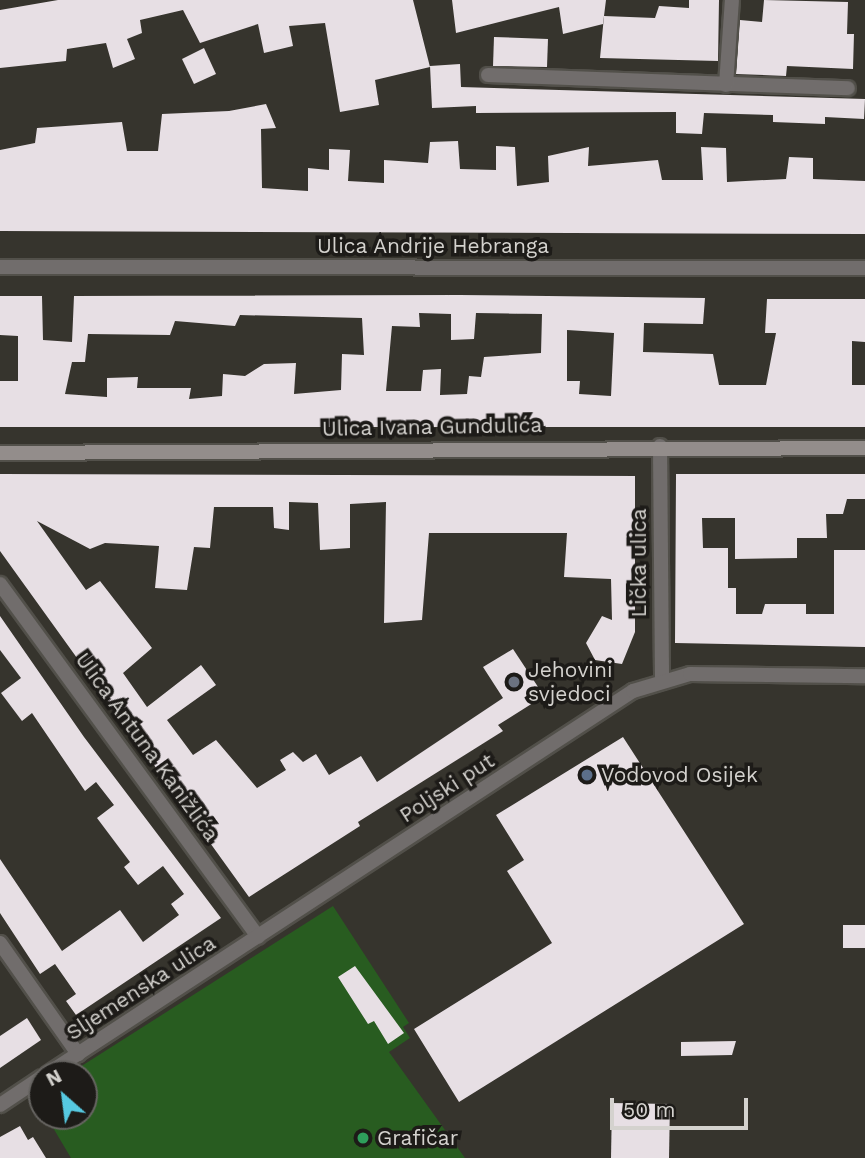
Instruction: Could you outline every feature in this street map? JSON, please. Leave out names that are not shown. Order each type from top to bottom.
[{"type":"main road","name":"Ulica Ivana Gundulića","points":[[0,453],[660,446],[865,447]]},
{"type":"street","points":[[726,85],[732,0]]},
{"type":"street","points":[[488,75],[848,88]]},
{"type":"street","name":"Ulica Andrije Hebranga","points":[[0,267],[865,268]]},
{"type":"street","name":"Lička ulica","points":[[660,446],[662,680]]},
{"type":"street","name":"Ulica Antuna Kanižlića","points":[[0,584],[258,937]]},
{"type":"street","name":"Poljski put","points":[[258,937],[620,700],[662,680],[691,674],[865,676]]},
{"type":"street","name":"Sljemenska ulica","points":[[69,1060],[258,937]]},
{"type":"street","points":[[0,943],[78,1054]]},
{"type":"street","points":[[0,1104],[28,1086]]},
{"type":"green space","points":[[333,906],[409,1023],[403,1027],[410,1038],[389,1052],[465,1158],[71,1158],[54,1130],[98,1130],[98,1060],[91,1060]]},
{"type":"building","points":[[58,0],[413,0],[430,67],[375,80],[379,105],[340,112],[325,23],[289,26],[293,46],[264,53],[258,24],[200,43],[183,10],[140,20],[142,33],[127,39],[135,59],[113,68],[106,43],[67,49],[66,61],[0,68],[0,10]]},
{"type":"building","points":[[452,0],[606,0],[603,24],[563,34],[559,7],[456,33]]},
{"type":"building","points":[[689,0],[719,0],[718,61],[600,58],[604,16],[655,18],[659,6],[689,8]]},
{"type":"building","points":[[764,0],[848,2],[847,34],[854,34],[853,69],[787,66],[786,76],[736,74],[740,20],[762,22]]},
{"type":"building","points":[[494,37],[548,39],[547,67],[493,66]]},
{"type":"building","points":[[204,48],[216,74],[194,84],[182,59]]},
{"type":"building","points":[[460,64],[461,87],[865,99],[864,119],[825,117],[825,124],[773,122],[773,115],[704,113],[702,134],[676,133],[676,112],[476,113],[476,106],[432,108],[430,66]]},
{"type":"building","points":[[266,104],[276,128],[261,129],[262,188],[308,191],[308,168],[329,170],[329,149],[350,150],[348,181],[384,183],[384,160],[428,163],[430,142],[458,141],[460,169],[496,170],[496,146],[515,147],[517,186],[549,182],[548,156],[589,147],[588,166],[658,160],[662,180],[703,180],[701,147],[726,148],[727,182],[786,179],[789,157],[813,158],[813,179],[865,181],[865,234],[0,231],[0,150],[35,143],[37,128],[122,122],[127,151],[158,151],[162,114],[229,111]]},
{"type":"building","points":[[459,295],[705,298],[703,324],[644,323],[643,352],[713,354],[719,385],[766,385],[776,333],[765,333],[767,299],[865,299],[865,342],[852,341],[852,385],[865,385],[865,427],[0,427],[0,381],[18,381],[18,336],[0,335],[0,296],[42,296],[43,340],[72,342],[74,296]],"holes":[[[419,313],[451,314],[451,340],[474,339],[476,313],[542,314],[541,353],[484,357],[481,377],[469,376],[467,394],[440,395],[441,369],[423,370],[421,391],[386,391],[392,326],[420,327]],[[240,315],[362,318],[364,355],[342,354],[341,390],[294,394],[296,363],[264,364],[245,376],[223,374],[222,396],[189,399],[191,388],[137,388],[138,377],[107,378],[107,397],[65,394],[72,362],[85,362],[88,334],[170,335],[175,321],[235,326]],[[567,330],[614,333],[611,396],[579,394],[580,381],[567,381]]]},
{"type":"building","points":[[0,474],[635,476],[635,632],[622,664],[595,660],[586,643],[602,616],[612,620],[611,579],[564,577],[567,533],[429,533],[422,620],[384,623],[386,502],[350,504],[350,548],[320,550],[318,503],[289,502],[289,530],[274,528],[273,507],[214,507],[210,548],[194,547],[187,590],[155,588],[159,546],[105,543],[90,549],[37,521],[86,590],[100,581],[152,648],[123,673],[147,707],[201,665],[216,685],[167,720],[193,755],[216,740],[257,788],[286,770],[280,760],[293,752],[303,762],[316,754],[329,775],[361,756],[377,782],[503,698],[483,667],[513,649],[544,696],[498,725],[503,731],[358,822],[360,826],[249,897],[0,551]]},
{"type":"building","points":[[676,474],[865,474],[865,499],[847,499],[843,514],[826,514],[827,538],[797,538],[797,558],[735,559],[735,518],[702,518],[703,548],[728,548],[728,588],[736,588],[736,614],[762,614],[765,604],[806,604],[806,614],[834,614],[834,550],[865,550],[865,647],[675,643]]},
{"type":"building","points":[[0,616],[84,737],[221,918],[76,1015],[66,1001],[76,994],[55,964],[40,974],[0,913],[0,859],[62,951],[120,910],[143,942],[179,915],[171,904],[184,894],[163,866],[138,885],[124,867],[130,862],[97,818],[114,805],[96,782],[85,791],[32,713],[22,721],[1,693],[21,678],[0,650]]},
{"type":"building","points":[[623,737],[744,924],[459,1102],[414,1029],[552,943],[507,871],[524,860],[496,815]]},
{"type":"building","points":[[843,925],[865,925],[865,948],[843,948]]},
{"type":"building","points":[[355,966],[404,1033],[388,1044],[374,1021],[368,1024],[338,977]]},
{"type":"building","points":[[27,1018],[41,1040],[0,1068],[0,1036]]},
{"type":"building","points":[[736,1041],[732,1055],[681,1056],[681,1042]]},
{"type":"building","points":[[612,1103],[670,1104],[669,1158],[611,1158]]},
{"type":"building","points":[[20,1126],[28,1140],[33,1137],[46,1158],[0,1158],[0,1137]]},
{"type":"place","name":"Jehovini svjedoci","points":[[514,682]]},
{"type":"place","name":"Vodovod Osijek","points":[[587,775]]},
{"type":"place","name":"Grafičar","points":[[363,1138]]}]
